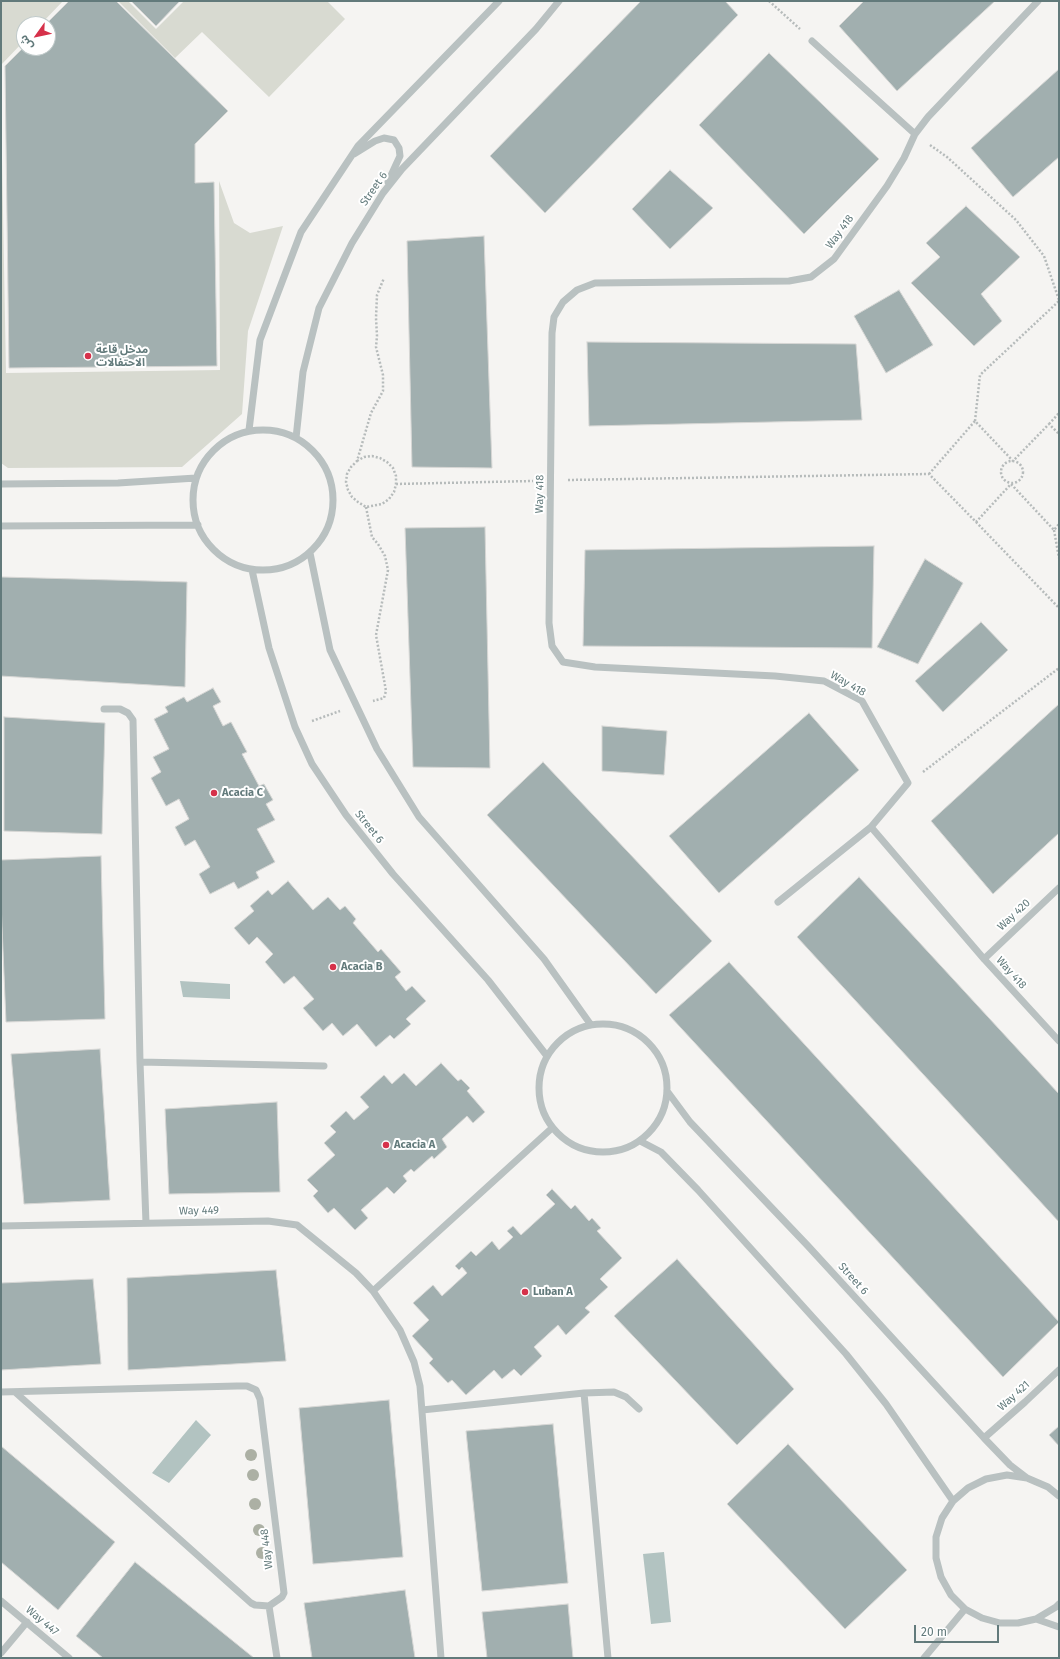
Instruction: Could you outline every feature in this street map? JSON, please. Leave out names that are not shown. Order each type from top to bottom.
[{"type":"street","points":[[249,430],[260,340],[301,232],[358,146],[499,1]]},
{"type":"street","name":"Street 6","points":[[296,438],[303,372],[319,308],[352,243],[383,193],[402,169],[536,29],[559,1]]},
{"type":"street","name":"Way 418","points":[[908,783],[862,701],[824,681],[775,676],[596,667],[563,662],[552,646],[549,622],[552,333],[554,317],[563,302],[577,290],[595,283],[788,281],[811,277],[834,259],[887,186],[904,158],[915,134],[928,117],[1038,1]]},
{"type":"street","points":[[812,41],[915,134]]},
{"type":"street","points":[[352,156],[375,141],[384,138],[394,140],[399,148],[400,156],[383,193]]},
{"type":"street","points":[[249,430],[274,430],[296,438],[312,449],[323,463],[334,500],[331,520],[323,538],[310,553],[293,564],[273,570],[252,570],[229,562],[210,546],[198,525],[193,502],[196,478],[208,456],[226,440],[249,430]]},
{"type":"street","points":[[1,484],[118,483],[196,478]]},
{"type":"street","points":[[1,526],[198,525]]},
{"type":"street","points":[[310,553],[330,650],[377,749],[419,817],[544,958],[591,1025]]},
{"type":"street","name":"Street 6","points":[[252,570],[269,648],[295,727],[312,764],[346,815],[393,874],[488,980],[546,1056]]},
{"type":"street","points":[[104,709],[120,709],[128,713],[133,720],[140,1062],[146,1223]]},
{"type":"street","points":[[778,902],[871,827],[908,783]]},
{"type":"street","name":"Way 418","points":[[871,827],[984,959],[1059,1041]]},
{"type":"street","name":"Way 420","points":[[984,959],[1059,888]]},
{"type":"street","points":[[611,1024],[628,1030],[645,1040],[657,1054],[665,1072],[667,1091],[663,1111],[654,1128],[640,1141],[622,1150],[603,1153],[584,1150],[566,1142],[552,1128],[543,1112],[538,1093],[540,1074],[546,1056],[558,1042],[574,1031],[591,1025],[611,1024]]},
{"type":"street","points":[[140,1062],[324,1066]]},
{"type":"street","name":"Street 6","points":[[667,1091],[690,1122],[808,1246],[984,1438],[1010,1465],[1027,1478]]},
{"type":"street","points":[[373,1291],[552,1128]]},
{"type":"street","points":[[640,1141],[661,1152],[693,1185],[846,1354],[886,1404],[953,1501]]},
{"type":"street","name":"Way 449","points":[[1,1226],[268,1221],[297,1225],[334,1255],[373,1291],[400,1330],[414,1362],[420,1386],[441,1658]]},
{"type":"street","name":"Way 421","points":[[984,1438],[1059,1370]]},
{"type":"street","name":"Way 448","points":[[1,1392],[238,1386],[247,1386],[256,1390],[260,1399],[284,1593],[282,1597],[269,1606]]},
{"type":"street","points":[[15,1392],[251,1603],[255,1605],[269,1606],[277,1658]]},
{"type":"street","points":[[422,1410],[584,1393],[614,1392],[626,1397],[639,1409]]},
{"type":"street","points":[[584,1393],[608,1658]]},
{"type":"street","points":[[1059,1496],[1048,1487],[1027,1478],[1007,1475],[986,1479],[968,1488],[953,1501],[942,1518],[936,1537],[936,1558],[941,1577],[951,1594],[966,1609],[982,1618],[1000,1622],[1018,1623],[1036,1619],[1059,1604]]},
{"type":"street","name":"Way 447","points":[[1,1601],[69,1658]]},
{"type":"street","points":[[924,1658],[966,1609]]},
{"type":"street","points":[[1036,1619],[1059,1627]]},
{"type":"street","points":[[1,1653],[27,1622]]},
{"type":"path","points":[[769,1],[812,41]]},
{"type":"path","points":[[915,134],[947,157],[1016,220],[1044,256],[1059,300],[980,375],[975,421],[930,474]]},
{"type":"path","points":[[357,461],[371,413],[383,391],[383,375],[376,347],[376,295],[384,278]]},
{"type":"path","points":[[1059,413],[1013,461],[1003,464],[1000,471],[1002,478],[1007,483],[1011,484],[1054,530],[1059,558]]},
{"type":"path","points":[[975,421],[1013,461],[1020,465],[1023,472],[1018,482],[1011,484],[976,522]]},
{"type":"path","points":[[1049,424],[1059,434]]},
{"type":"path","points":[[295,727],[356,705],[384,698],[386,691],[376,635],[388,570],[385,556],[372,537],[366,507],[352,497],[346,482],[347,474],[357,461],[364,457],[372,456],[387,462],[393,468],[396,476],[396,484],[394,492],[389,499],[382,504],[366,507]]},
{"type":"path","points":[[396,484],[930,474],[1059,608]]},
{"type":"path","points":[[1054,530],[1059,524]]},
{"type":"path","points":[[908,783],[1059,668]]},
{"type":"shaded area","points":[[1,1],[63,1],[49,16],[16,16],[16,49],[1,65]]},
{"type":"shaded area","points":[[118,1],[128,1],[156,29],[184,1],[327,1],[345,19],[269,97],[202,32],[175,58]]},
{"type":"shaded area","points":[[1,104],[6,373],[220,370],[219,181],[234,223],[250,233],[283,226],[248,331],[242,414],[182,467],[8,468],[1,463]]},
{"type":"shaded area","points":[[180,981],[230,984],[230,999],[183,997]]},
{"type":"shaded area","points":[[196,1420],[211,1435],[169,1483],[152,1473]]},
{"type":"shaded area","points":[[664,1552],[671,1622],[651,1624],[643,1554]]},
{"type":"building","points":[[69,1],[116,1],[228,111],[195,144],[195,183],[214,182],[217,366],[9,368],[5,66],[16,55],[56,56],[56,16],[54,16]]},
{"type":"building","points":[[131,1],[180,1],[156,26]]},
{"type":"building","points":[[641,1],[725,1],[738,15],[545,213],[490,156]]},
{"type":"building","points":[[864,1],[995,1],[897,91],[839,26]]},
{"type":"building","points":[[769,53],[879,159],[804,234],[699,125]]},
{"type":"building","points":[[1059,69],[1059,157],[1013,197],[971,148]]},
{"type":"building","points":[[670,170],[713,208],[670,249],[632,209]]},
{"type":"building","points":[[966,206],[1020,257],[981,294],[1002,321],[974,346],[911,283],[940,257],[926,243]]},
{"type":"building","points":[[484,236],[492,468],[412,467],[407,241]]},
{"type":"building","points":[[899,290],[933,345],[886,373],[854,316]]},
{"type":"building","points":[[587,342],[856,344],[862,420],[589,426]]},
{"type":"building","points":[[485,527],[490,768],[413,767],[405,528]]},
{"type":"building","points":[[874,546],[872,648],[583,646],[585,550]]},
{"type":"building","points":[[925,559],[963,583],[918,664],[877,647]]},
{"type":"building","points":[[1,577],[187,582],[185,687],[1,676]]},
{"type":"building","points":[[981,622],[1008,650],[943,712],[915,681]]},
{"type":"building","name":"Acacia C","points":[[213,688],[221,702],[213,706],[223,726],[231,722],[247,752],[242,754],[259,786],[264,784],[273,800],[266,804],[275,820],[257,829],[275,862],[256,872],[259,878],[238,889],[234,882],[210,894],[199,874],[210,867],[195,840],[185,846],[175,827],[189,819],[179,799],[166,806],[151,778],[161,772],[153,757],[169,749],[154,719],[168,712],[165,707],[184,697],[187,702]]},
{"type":"building","points":[[1059,704],[1059,833],[993,894],[931,821]]},
{"type":"building","points":[[809,713],[859,770],[719,893],[669,836]]},
{"type":"building","points":[[4,717],[105,723],[102,834],[4,831]]},
{"type":"building","points":[[602,726],[667,731],[664,775],[602,771]]},
{"type":"building","points":[[543,762],[712,941],[656,994],[487,815]]},
{"type":"building","points":[[101,856],[105,1019],[6,1022],[1,902],[1,860]]},
{"type":"building","points":[[859,877],[1059,1094],[1059,1222],[797,937]]},
{"type":"building","name":"Acacia B","points":[[288,881],[313,910],[328,897],[340,910],[345,906],[356,919],[353,923],[378,952],[381,949],[401,972],[395,977],[406,991],[412,986],[426,1001],[406,1019],[411,1024],[394,1039],[390,1035],[376,1047],[357,1024],[343,1036],[332,1023],[323,1031],[303,1008],[314,999],[294,976],[284,984],[265,962],[273,954],[257,937],[249,945],[234,928],[254,911],[250,906],[268,890],[272,895]]},
{"type":"building","points":[[729,962],[1059,1322],[1003,1377],[669,1015]]},
{"type":"building","points":[[100,1049],[110,1200],[24,1204],[11,1054]]},
{"type":"building","name":"Acacia A","points":[[441,1063],[458,1081],[461,1079],[470,1088],[467,1091],[485,1112],[473,1123],[467,1116],[442,1139],[447,1147],[434,1159],[432,1156],[414,1172],[411,1169],[403,1176],[407,1181],[394,1194],[387,1187],[361,1210],[368,1218],[355,1230],[334,1208],[328,1213],[313,1196],[318,1191],[307,1180],[335,1155],[324,1143],[336,1132],[330,1126],[346,1111],[354,1120],[369,1107],[360,1097],[384,1075],[392,1084],[404,1073],[416,1086]]},
{"type":"building","points":[[277,1102],[280,1192],[169,1194],[165,1109]]},
{"type":"building","name":"Luban A","points":[[552,1189],[571,1209],[575,1205],[589,1221],[592,1218],[601,1228],[597,1231],[622,1258],[600,1279],[608,1287],[585,1308],[590,1312],[566,1335],[558,1325],[534,1347],[542,1356],[521,1376],[514,1369],[502,1379],[494,1370],[466,1395],[452,1380],[448,1383],[429,1363],[433,1359],[412,1336],[429,1320],[413,1303],[433,1285],[442,1296],[467,1273],[462,1267],[459,1270],[455,1266],[471,1251],[476,1256],[492,1241],[499,1250],[513,1237],[507,1231],[513,1226],[521,1235],[555,1204],[546,1195]]},
{"type":"building","points":[[677,1259],[794,1389],[737,1445],[614,1316]]},
{"type":"building","points":[[276,1270],[286,1361],[128,1370],[127,1278]]},
{"type":"building","points":[[93,1279],[101,1364],[1,1370],[1,1283]]},
{"type":"building","points":[[389,1400],[403,1557],[313,1564],[299,1408]]},
{"type":"building","points":[[553,1424],[568,1583],[482,1591],[466,1431]]},
{"type":"building","points":[[1059,1426],[1059,1446],[1049,1435]]},
{"type":"building","points":[[788,1444],[907,1570],[845,1629],[727,1504]]},
{"type":"building","points":[[1,1446],[115,1542],[58,1610],[1,1562]]},
{"type":"building","points":[[135,1562],[254,1658],[103,1658],[76,1636]]},
{"type":"building","points":[[405,1590],[415,1658],[312,1658],[304,1603]]},
{"type":"building","points":[[568,1604],[573,1658],[487,1658],[482,1612]]},
{"type":"place","name":"مدخل قاعة الاحتفالات","points":[[88,356]]},
{"type":"place","name":"Acacia C","points":[[214,793]]},
{"type":"place","name":"Acacia B","points":[[333,967]]},
{"type":"place","name":"Acacia A","points":[[386,1145]]},
{"type":"place","name":"Luban A","points":[[525,1292]]}]
